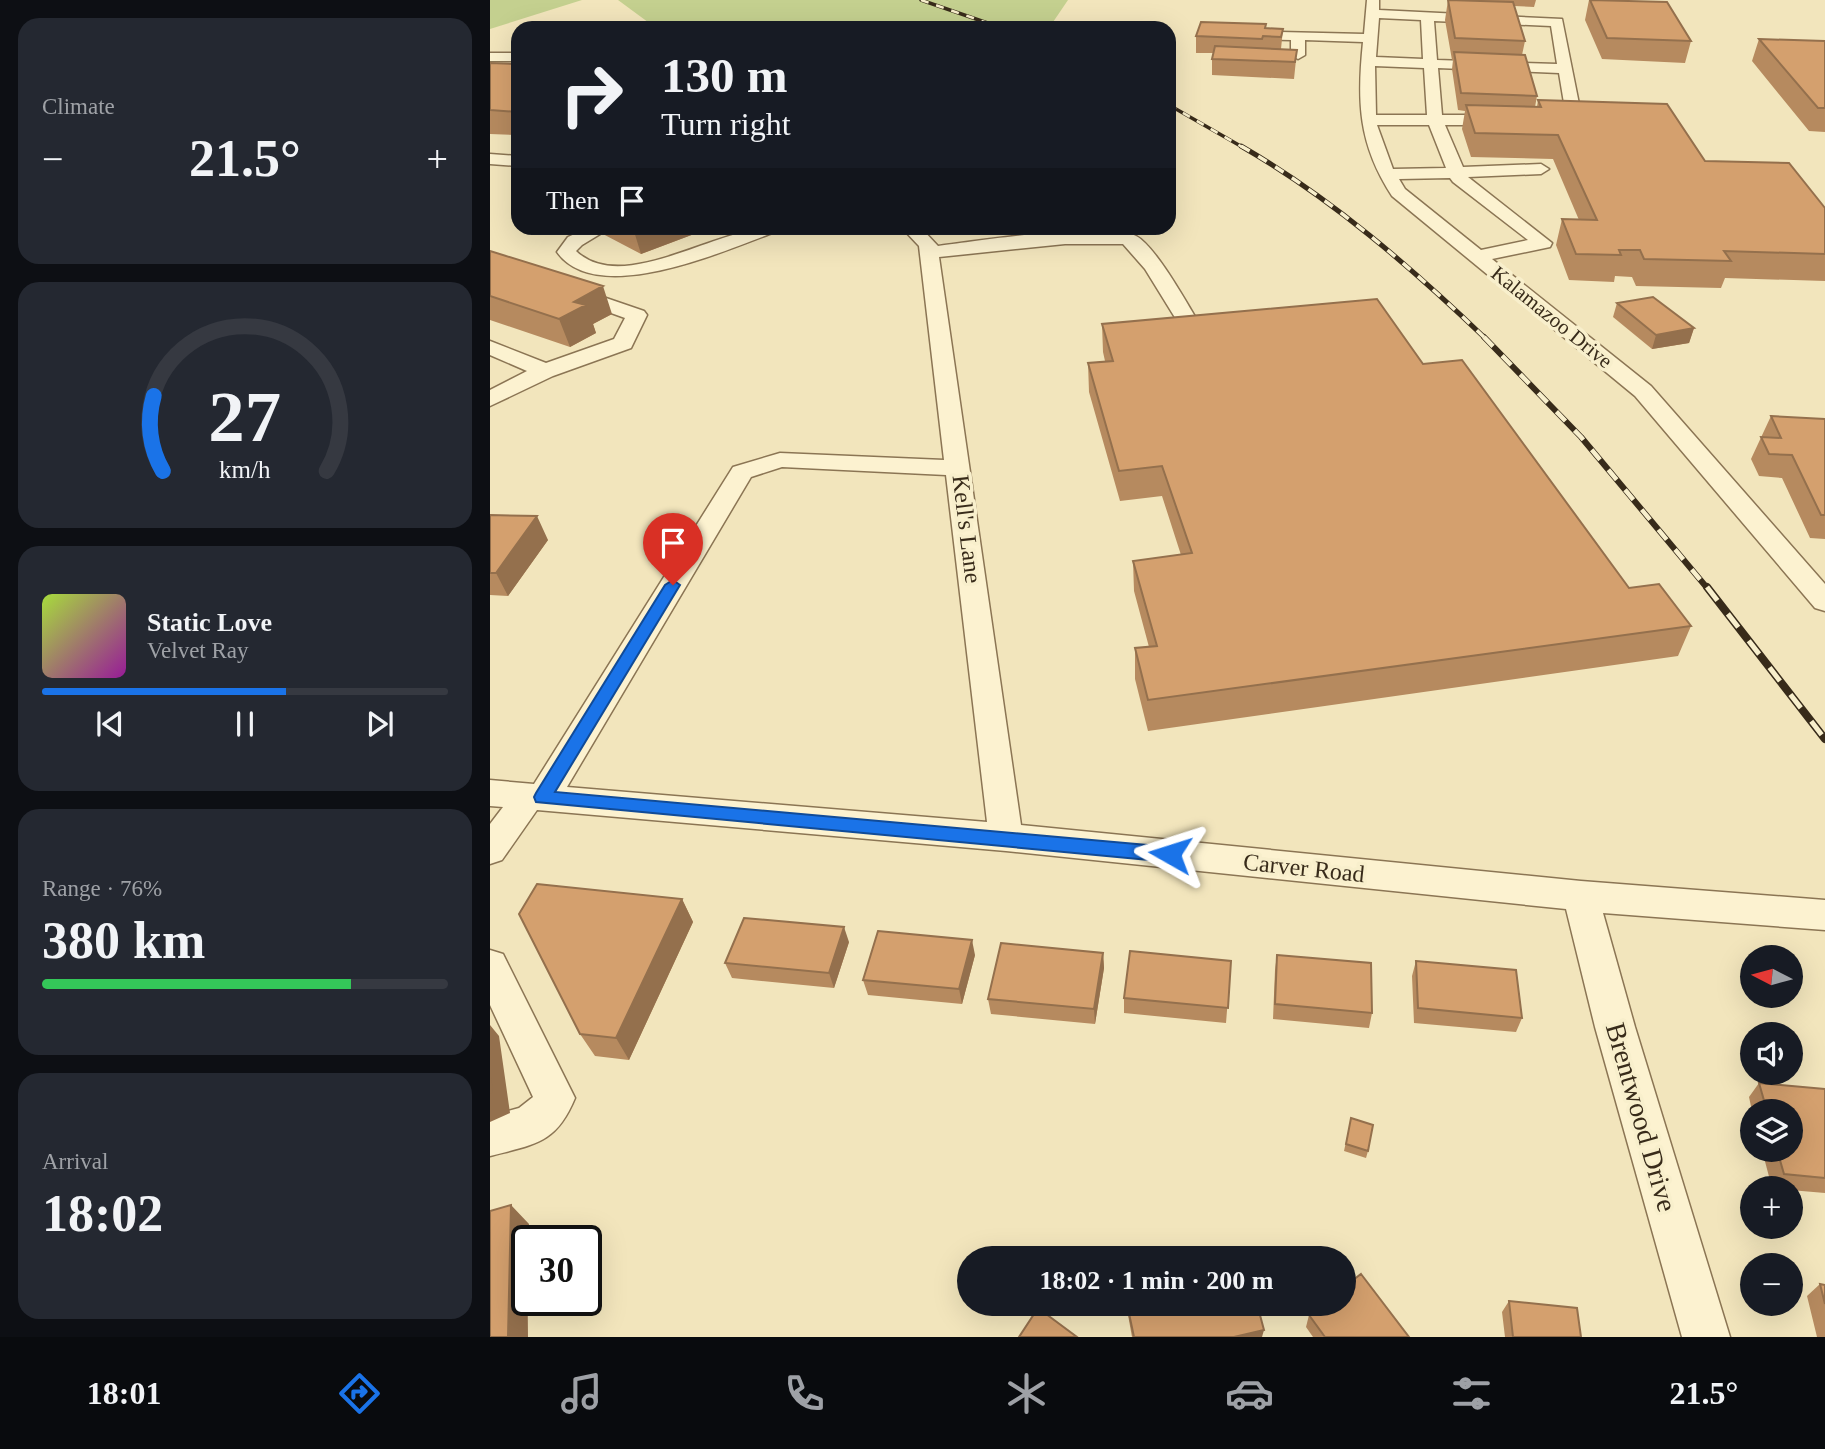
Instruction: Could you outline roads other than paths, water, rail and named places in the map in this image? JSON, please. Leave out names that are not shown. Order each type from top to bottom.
[{"type":"street","points":[[1369,120],[1574,119],[1557,22],[1427,16],[1373,7]]},
{"type":"street","name":"Kalamazoo Drive","points":[[1373,7],[1368,61],[1369,120],[1378,158],[1398,192],[1643,391],[1825,602]]},
{"type":"street","points":[[1427,16],[1435,120],[1457,174],[1543,243],[1478,256]]},
{"type":"street","points":[[1222,34],[1370,38]]},
{"type":"street","points":[[1298,36],[1298,55]]},
{"type":"street","points":[[490,57],[511,57]]},
{"type":"street","points":[[1368,61],[1565,69]]},
{"type":"street","points":[[490,159],[511,160]]},
{"type":"street","points":[[1388,174],[1457,174],[1482,170],[1541,169]]},
{"type":"street","points":[[587,235],[575,241],[566,252],[570,260],[588,270],[614,272],[645,268],[747,235]]},
{"type":"street","name":"Kell's Lane","points":[[918,235],[928,245],[1006,837]]},
{"type":"street","points":[[929,253],[1043,241],[1107,237],[1127,239],[1141,250],[1194,333]]},
{"type":"street","points":[[490,399],[545,371],[623,343],[636,316],[551,285]]},
{"type":"street","points":[[490,347],[545,371]]},
{"type":"street","points":[[490,850],[536,797],[742,472],[780,460],[959,468]]},
{"type":"street","name":"Carver Road","points":[[490,793],[1006,837],[1581,896],[1825,915]]},
{"type":"street","name":"Brentwood Drive","points":[[1581,896],[1615,1027],[1706,1337]]},
{"type":"street","points":[[490,966],[555,1098],[551,1110],[537,1122],[490,1136]]},
{"type":"railway","points":[[921,0],[982,21]]},
{"type":"railway","points":[[1176,109],[1244,148]]},
{"type":"railway","points":[[1241,146],[1307,188],[1369,235],[1485,338]]},
{"type":"railway","points":[[1485,338],[1581,437],[1708,589]]},
{"type":"railway","points":[[1707,587],[1825,739]]}]
